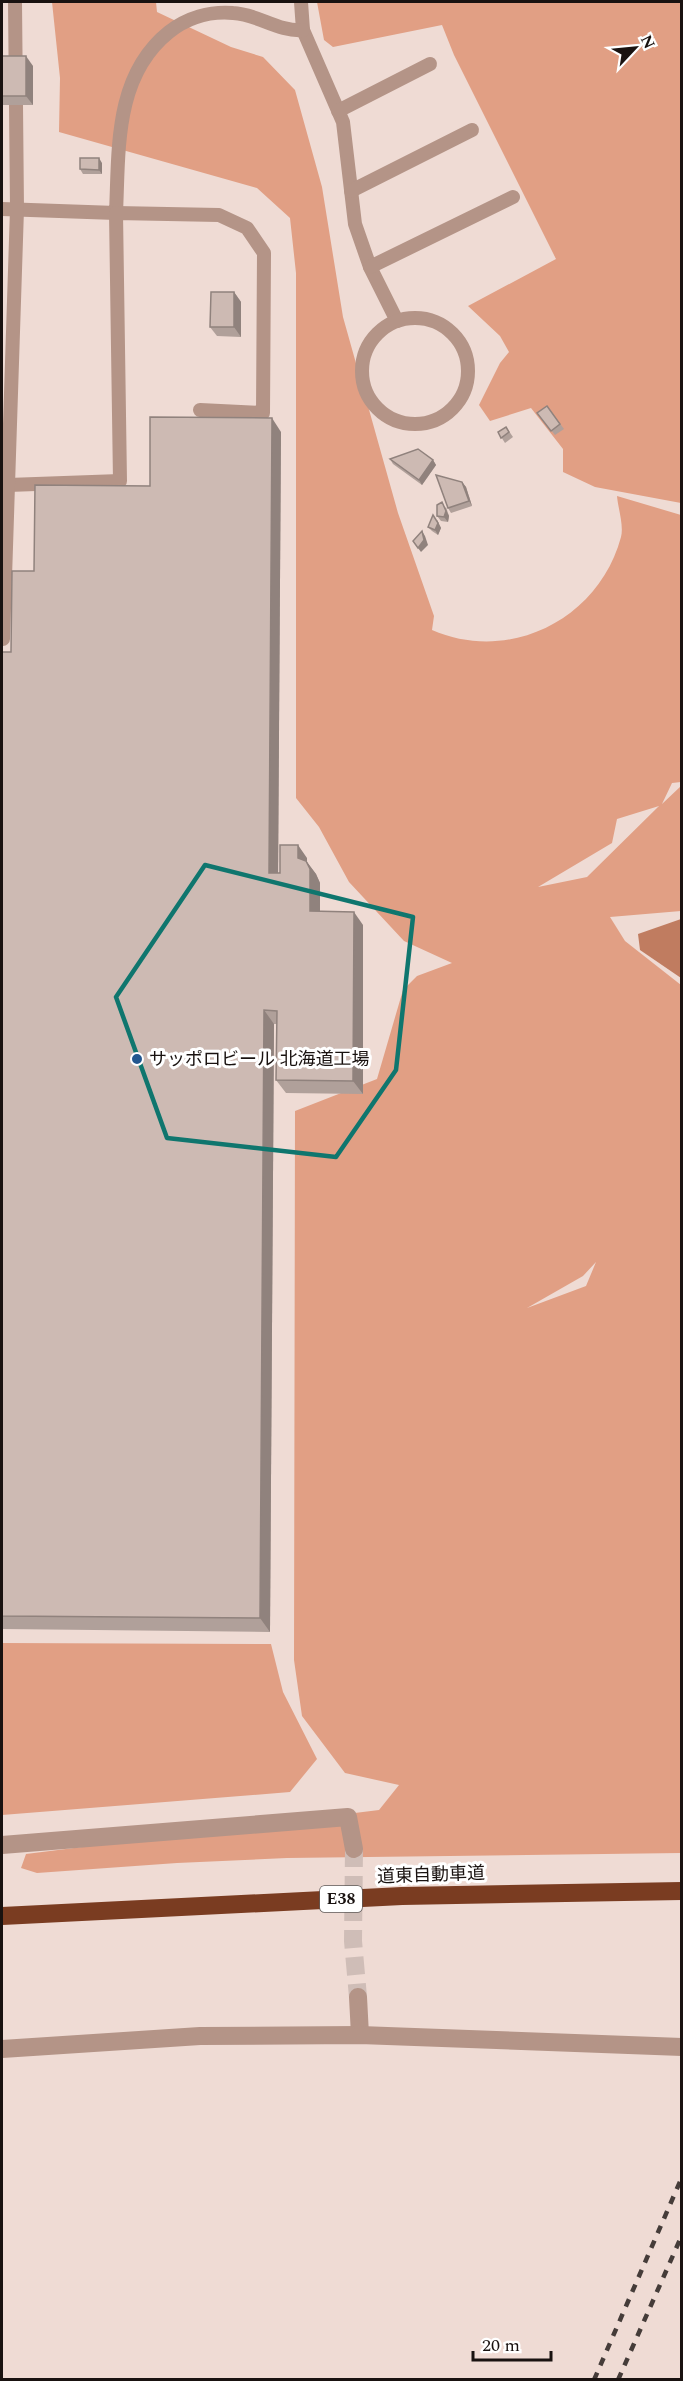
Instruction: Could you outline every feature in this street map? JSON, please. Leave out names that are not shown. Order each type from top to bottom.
[{"type":"highway","name":"道東自動車道","points":[[2,1916],[402,1896],[681,1891]]},
{"type":"street","points":[[2,1845],[348,1817],[354,1850]]},
{"type":"street","points":[[358,1997],[360,2035]]},
{"type":"street","points":[[2,2049],[200,2036],[360,2035],[681,2047]]},
{"type":"lane","points":[[3,639],[17,209],[15,2]]},
{"type":"lane","points":[[301,2],[303,30],[343,122],[356,224],[370,267],[397,321]]},
{"type":"lane","points":[[8,485],[120,481],[116,213],[123,111],[132,76],[153,45],[176,27],[202,14],[234,13],[289,31],[303,30]]},
{"type":"lane","points":[[338,111],[430,64]]},
{"type":"lane","points":[[351,191],[472,130]]},
{"type":"lane","points":[[370,267],[513,197]]},
{"type":"lane","points":[[2,209],[219,215],[247,228],[264,253],[263,413],[200,410]]},
{"type":"lane","points":[[413,318],[438,323],[458,339],[466,354],[469,371],[466,387],[458,403],[446,415],[431,422],[413,425],[395,421],[380,412],[368,397],[362,380],[362,361],[369,344],[381,330],[397,321],[413,318]]},
{"type":"highlighted area","points":[[205,865],[413,917],[396,1070],[336,1157],[167,1138],[116,997]]},
{"type":"shaded area","points":[[52,2],[156,2],[157,12],[231,47],[263,57],[295,90],[322,187],[343,317],[398,513],[434,616],[432,630],[462,639],[491,641],[520,637],[548,627],[572,611],[593,591],[610,566],[622,533],[617,496],[681,515],[681,782],[672,783],[662,804],[681,786],[681,911],[610,917],[625,941],[681,985],[681,1853],[287,1858],[37,1873],[21,1868],[26,1854],[379,1810],[399,1785],[345,1773],[302,1716],[294,1660],[295,1111],[377,1079],[403,990],[417,976],[452,963],[404,941],[349,882],[319,827],[296,798],[296,273],[290,218],[257,188],[59,132],[60,78]],"holes":[[[659,806],[587,877],[538,887],[612,843],[617,819]],[[596,1262],[586,1286],[527,1308],[583,1276]]]},
{"type":"shaded area","points":[[317,2],[681,2],[681,503],[595,487],[563,472],[563,449],[531,408],[490,421],[479,405],[500,363],[509,352],[500,336],[468,306],[556,259],[454,55],[442,25],[333,47],[324,40]]},
{"type":"shaded area","points":[[681,919],[681,978],[640,950],[638,934]]},
{"type":"shaded area","points":[[2,1643],[271,1644],[283,1692],[317,1759],[290,1792],[2,1815]]},
{"type":"building","points":[[2,56],[26,56],[26,96],[2,96]]},
{"type":"building","points":[[80,158],[99,158],[99,170],[80,169]]},
{"type":"building","points":[[211,292],[234,292],[234,327],[210,327]]},
{"type":"building","points":[[547,406],[560,424],[551,431],[537,413]]},
{"type":"building","name":"サッポロビール 北海道工場","points":[[150,417],[272,418],[269,873],[280,873],[280,845],[298,845],[298,858],[306,861],[310,869],[310,911],[354,912],[353,1081],[276,1080],[277,1011],[264,1010],[260,1618],[2,1616],[2,652],[11,652],[12,571],[34,571],[35,485],[150,486]]},
{"type":"building","points":[[506,427],[509,432],[501,438],[498,432]]},
{"type":"building","points":[[418,449],[433,460],[419,480],[390,459]]},
{"type":"building","points":[[436,475],[462,482],[469,501],[448,508]]},
{"type":"building","points":[[442,502],[446,511],[444,517],[437,516],[437,505]]},
{"type":"building","points":[[433,515],[438,523],[435,530],[428,527]]},
{"type":"building","points":[[422,531],[424,540],[418,548],[413,541]]},
{"type":"tunnel","points":[[354,1849],[353,1941],[358,1997]]},
{"type":"railway","points":[[594,2380],[682,2177]]},
{"type":"railway","points":[[618,2380],[682,2235]]},
{"type":"place","name":"サッポロビール 北海道工場","points":[[137,1059]]}]
